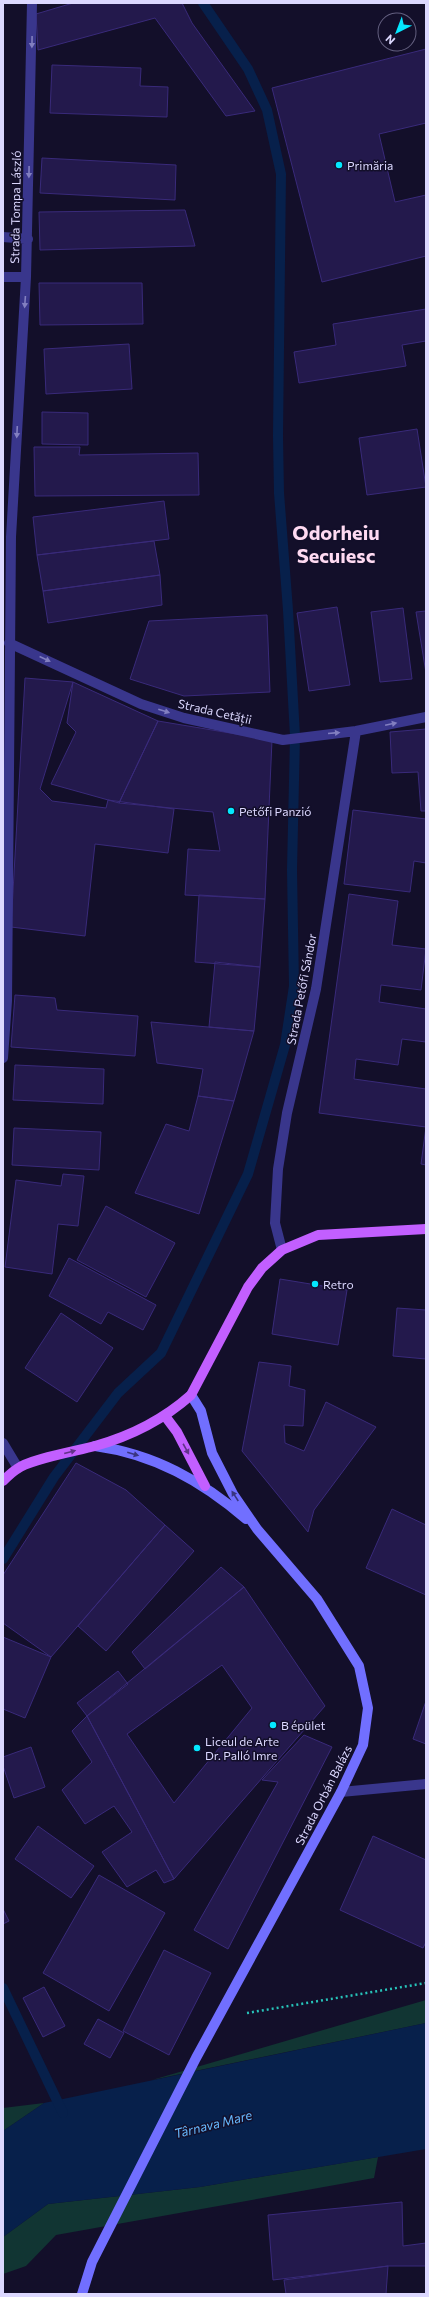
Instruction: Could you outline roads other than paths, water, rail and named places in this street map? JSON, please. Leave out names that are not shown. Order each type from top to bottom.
[{"type":"main road","points":[[3,1481],[18,1468],[49,1457],[93,1446],[133,1432],[165,1416],[191,1395],[248,1287],[262,1268],[282,1250],[318,1235],[426,1229]]},
{"type":"main road","name":"Strada Orbán Balázs","points":[[82,2294],[92,2262],[196,2058],[342,1792],[363,1745],[368,1708],[359,1666],[317,1599],[257,1529],[220,1472],[212,1453],[201,1411],[191,1395]]},
{"type":"main road","points":[[165,1416],[174,1428],[205,1486]]},
{"type":"main road","name":"Strada Orbán Balázs","points":[[93,1446],[152,1460],[179,1472],[205,1486],[257,1529]]},
{"type":"street","name":"Strada Tompa László","points":[[3,1058],[7,1000],[5,951],[6,643],[28,239],[32,3]]},
{"type":"street","points":[[3,237],[28,239]]},
{"type":"street","points":[[3,277],[26,277]]},
{"type":"street","name":"Strada Cetății","points":[[6,643],[141,704],[184,718],[283,740],[311,735],[356,731],[426,717]]},
{"type":"street","name":"Strada Petőfi Sándor","points":[[282,1250],[275,1223],[278,1169],[287,1114],[316,989],[356,731]]},
{"type":"street","points":[[3,1443],[18,1468]]},
{"type":"street","points":[[342,1792],[426,1784]]},
{"type":"water","name":"Târnava Mare","points":[[426,2023],[426,2149],[200,2187],[48,2204],[3,2237],[3,2131],[44,2103]]},
{"type":"waterway","points":[[3,1559],[54,1477],[118,1393],[161,1353],[248,1174],[285,1045],[294,986],[292,870],[295,736],[288,610],[279,493],[278,436],[281,174],[267,110],[248,69],[203,3]]},
{"type":"waterway","points":[[3,1988],[63,2113]]},
{"type":"place","name":"Primăria","points":[[339,165]]},
{"type":"place","name":"Petőfi Panzió","points":[[231,811]]},
{"type":"place","name":"Retro","points":[[315,1284]]},
{"type":"place","name":"B épület","points":[[273,1725]]},
{"type":"place","name":"Liceul de Arte Dr. Palló Imre","points":[[197,1748]]},
{"type":"district","name":"Odorheiu Secuiesc","points":[[336,544]]}]
